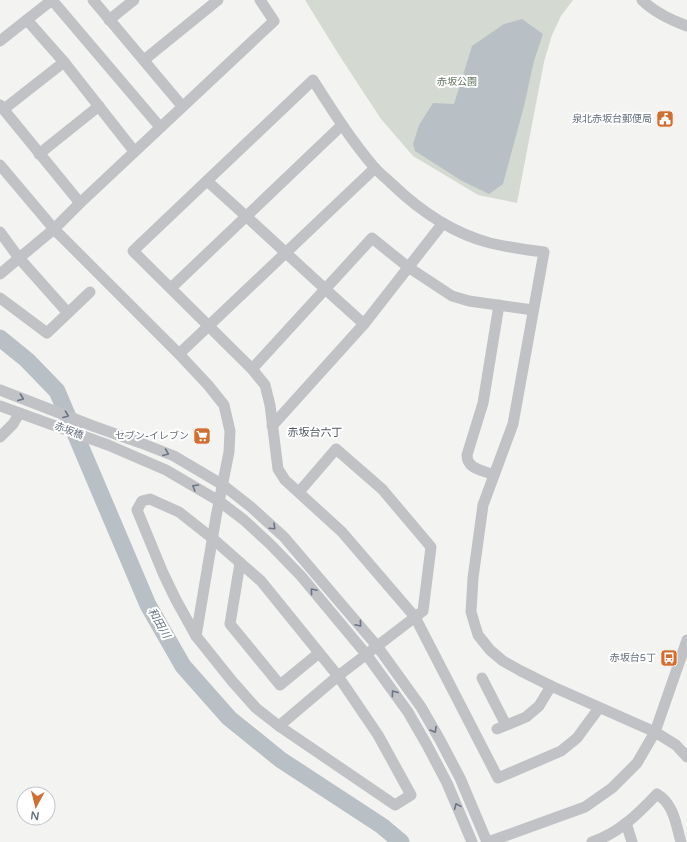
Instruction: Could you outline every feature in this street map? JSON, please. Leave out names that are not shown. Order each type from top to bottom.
[{"type":"street","points":[[0,41],[52,0],[160,127]]},
{"type":"street","points":[[93,0],[182,106]]},
{"type":"street","points":[[109,20],[134,0]]},
{"type":"street","points":[[144,60],[218,0]]},
{"type":"street","points":[[0,274],[54,229],[134,151],[274,21],[260,0]]},
{"type":"street","points":[[642,0],[666,16],[687,26]]},
{"type":"street","points":[[27,20],[64,62],[134,151]]},
{"type":"street","points":[[64,62],[2,107],[80,203]]},
{"type":"street","points":[[599,708],[577,738],[561,751],[498,778],[415,617],[342,532],[285,480],[278,469],[266,385],[209,325],[133,251],[313,80],[342,125],[375,168],[408,200],[443,223],[488,242],[512,248],[544,252],[513,424],[483,505],[471,612],[478,635],[490,650],[509,664],[551,686],[655,732],[676,745],[687,758]]},
{"type":"street","points":[[39,154],[99,106]]},
{"type":"street","points":[[171,288],[342,125]]},
{"type":"street","points":[[0,165],[54,229],[208,385],[224,405],[230,431],[229,452],[212,538],[196,636]]},
{"type":"street","points":[[178,354],[375,168]]},
{"type":"street","points":[[207,181],[364,324]]},
{"type":"street","points":[[272,426],[364,324],[443,223]]},
{"type":"street","points":[[0,232],[19,258],[68,313]]},
{"type":"street","points":[[252,369],[372,238],[408,267],[452,296],[469,301],[533,310]]},
{"type":"street","points":[[0,298],[47,333],[90,292]]},
{"type":"street","points":[[494,475],[470,466],[467,461],[467,455],[484,403],[499,305]]},
{"type":"street","name":"赤坂橋","points":[[0,390],[174,456],[223,485],[251,507],[284,537],[377,646],[421,707],[460,778],[488,842]]},
{"type":"street","name":"赤坂橋","points":[[0,406],[94,440],[166,470],[219,501],[244,520],[301,576],[366,654],[408,712],[447,783],[472,842]]},
{"type":"street","points":[[0,437],[13,424],[19,414]]},
{"type":"street","points":[[279,726],[338,676],[423,611],[431,547],[382,489],[336,448],[299,492]]},
{"type":"street","points":[[150,499],[179,512],[212,538],[261,581],[338,676],[378,735],[411,795],[395,805],[279,726],[256,708],[196,636],[163,573],[137,510],[142,501],[150,499]]},
{"type":"street","points":[[240,563],[230,624],[280,685],[319,653]]},
{"type":"street","points":[[488,842],[520,837],[585,807],[612,788],[637,763],[655,732],[687,640]]},
{"type":"street","points":[[482,678],[501,727],[526,717],[539,706],[551,686]]},
{"type":"street","points":[[592,842],[609,834],[626,823],[657,794],[670,806],[681,842]]},
{"type":"street","points":[[626,823],[632,842]]},
{"type":"green space","name":"赤坂公園","points":[[305,0],[573,0],[561,16],[552,35],[544,62],[517,203],[478,195],[413,156],[381,119]]},
{"type":"shaded area","points":[[522,19],[543,34],[534,61],[524,106],[503,184],[489,194],[462,181],[415,151],[413,144],[419,125],[433,103],[454,104],[472,46],[504,24]]},
{"type":"waterway","name":"和田川","points":[[0,338],[27,360],[57,391],[148,605],[183,666],[229,718],[281,760],[382,826],[401,842]]},
{"type":"place","name":"泉北赤坂台郵便局","points":[[665,119]]},
{"type":"place","name":"セブン-イレブン","points":[[202,436]]},
{"type":"place","name":"赤坂台5丁","points":[[669,658]]},
{"type":"district","name":"赤坂台六丁","points":[[315,432]]}]
